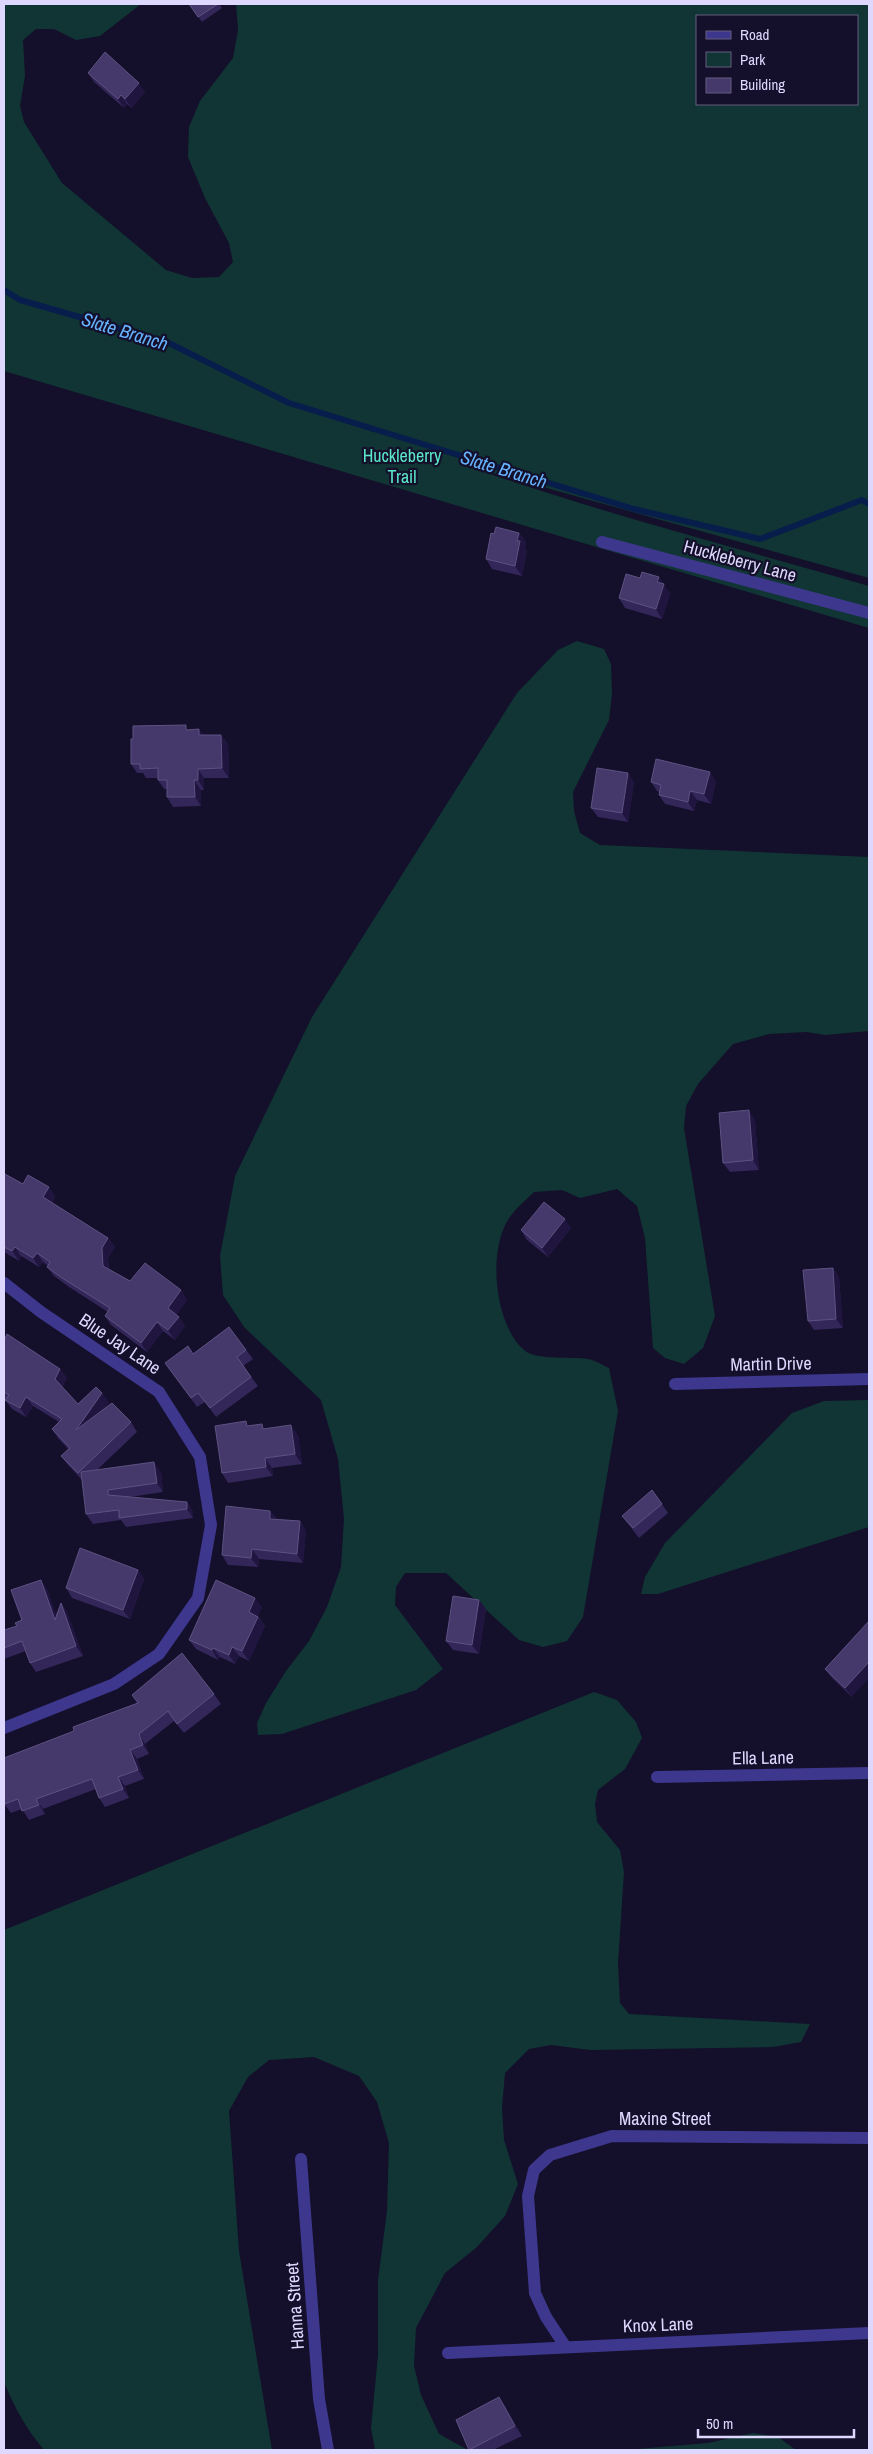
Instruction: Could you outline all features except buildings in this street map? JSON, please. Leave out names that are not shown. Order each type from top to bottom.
[{"type":"street","name":"Huckleberry Lane","points":[[602,542],[869,613]]},
{"type":"street","name":"Blue Jay Lane","points":[[4,1284],[41,1312],[159,1392],[200,1457],[211,1525],[198,1598],[160,1654],[114,1684],[4,1728]]},
{"type":"street","name":"Martin Drive","points":[[675,1384],[869,1379]]},
{"type":"street","name":"Ella Lane","points":[[657,1777],[869,1773]]},
{"type":"street","name":"Maxine Street","points":[[565,2346],[546,2317],[535,2293],[528,2196],[534,2170],[550,2155],[612,2136],[869,2138]]},
{"type":"street","name":"Hanna Street","points":[[301,2159],[319,2399],[328,2450]]},
{"type":"street","name":"Knox Lane","points":[[448,2353],[869,2333]]},
{"type":"green space","name":"Huckleberry Trail","points":[[4,4],[141,4],[100,36],[76,40],[54,29],[36,29],[23,40],[25,76],[20,106],[24,122],[62,183],[166,270],[192,278],[219,277],[233,262],[229,243],[205,198],[188,157],[189,127],[200,101],[233,58],[238,30],[236,4],[869,4],[869,578],[464,465],[615,514],[869,586],[869,628],[4,371]]},
{"type":"green space","points":[[577,641],[604,649],[611,664],[612,694],[609,720],[573,792],[574,811],[580,833],[600,845],[869,857],[869,1031],[825,1035],[807,1032],[769,1034],[733,1044],[698,1084],[686,1106],[684,1128],[715,1316],[703,1348],[684,1364],[665,1358],[653,1348],[645,1238],[637,1206],[617,1189],[580,1198],[562,1190],[534,1192],[512,1214],[503,1231],[498,1247],[497,1285],[500,1305],[506,1323],[514,1338],[524,1350],[537,1356],[588,1359],[609,1368],[618,1411],[583,1617],[567,1641],[543,1647],[519,1640],[446,1573],[405,1573],[396,1587],[395,1605],[443,1669],[416,1690],[282,1734],[258,1735],[257,1723],[266,1703],[286,1671],[309,1641],[327,1607],[341,1567],[344,1519],[338,1459],[321,1400],[244,1327],[223,1295],[220,1256],[235,1176],[312,1017],[517,693],[558,650]]},
{"type":"green space","points":[[869,1400],[869,1527],[658,1594],[641,1594],[645,1577],[665,1543],[792,1413],[824,1401]]},
{"type":"green space","points":[[594,1692],[617,1700],[636,1722],[642,1738],[625,1769],[598,1790],[595,1804],[597,1822],[620,1850],[624,1872],[618,1964],[620,2003],[629,2014],[810,2024],[801,2042],[773,2047],[590,2050],[551,2045],[529,2049],[505,2073],[502,2108],[504,2140],[518,2184],[505,2216],[477,2247],[445,2273],[416,2328],[414,2366],[421,2395],[439,2434],[468,2450],[375,2450],[371,2428],[378,2355],[378,2280],[387,2211],[389,2143],[377,2102],[359,2076],[314,2057],[269,2060],[248,2077],[229,2111],[239,2251],[272,2450],[44,2450],[21,2418],[4,2382],[4,1930]]},
{"type":"green space","points":[[753,2433],[778,2437],[796,2450],[625,2450],[708,2443]]},
{"type":"waterway","name":"Slate Branch","points":[[4,290],[20,300],[167,342],[289,403],[634,509],[760,539],[862,500],[869,504]]}]
